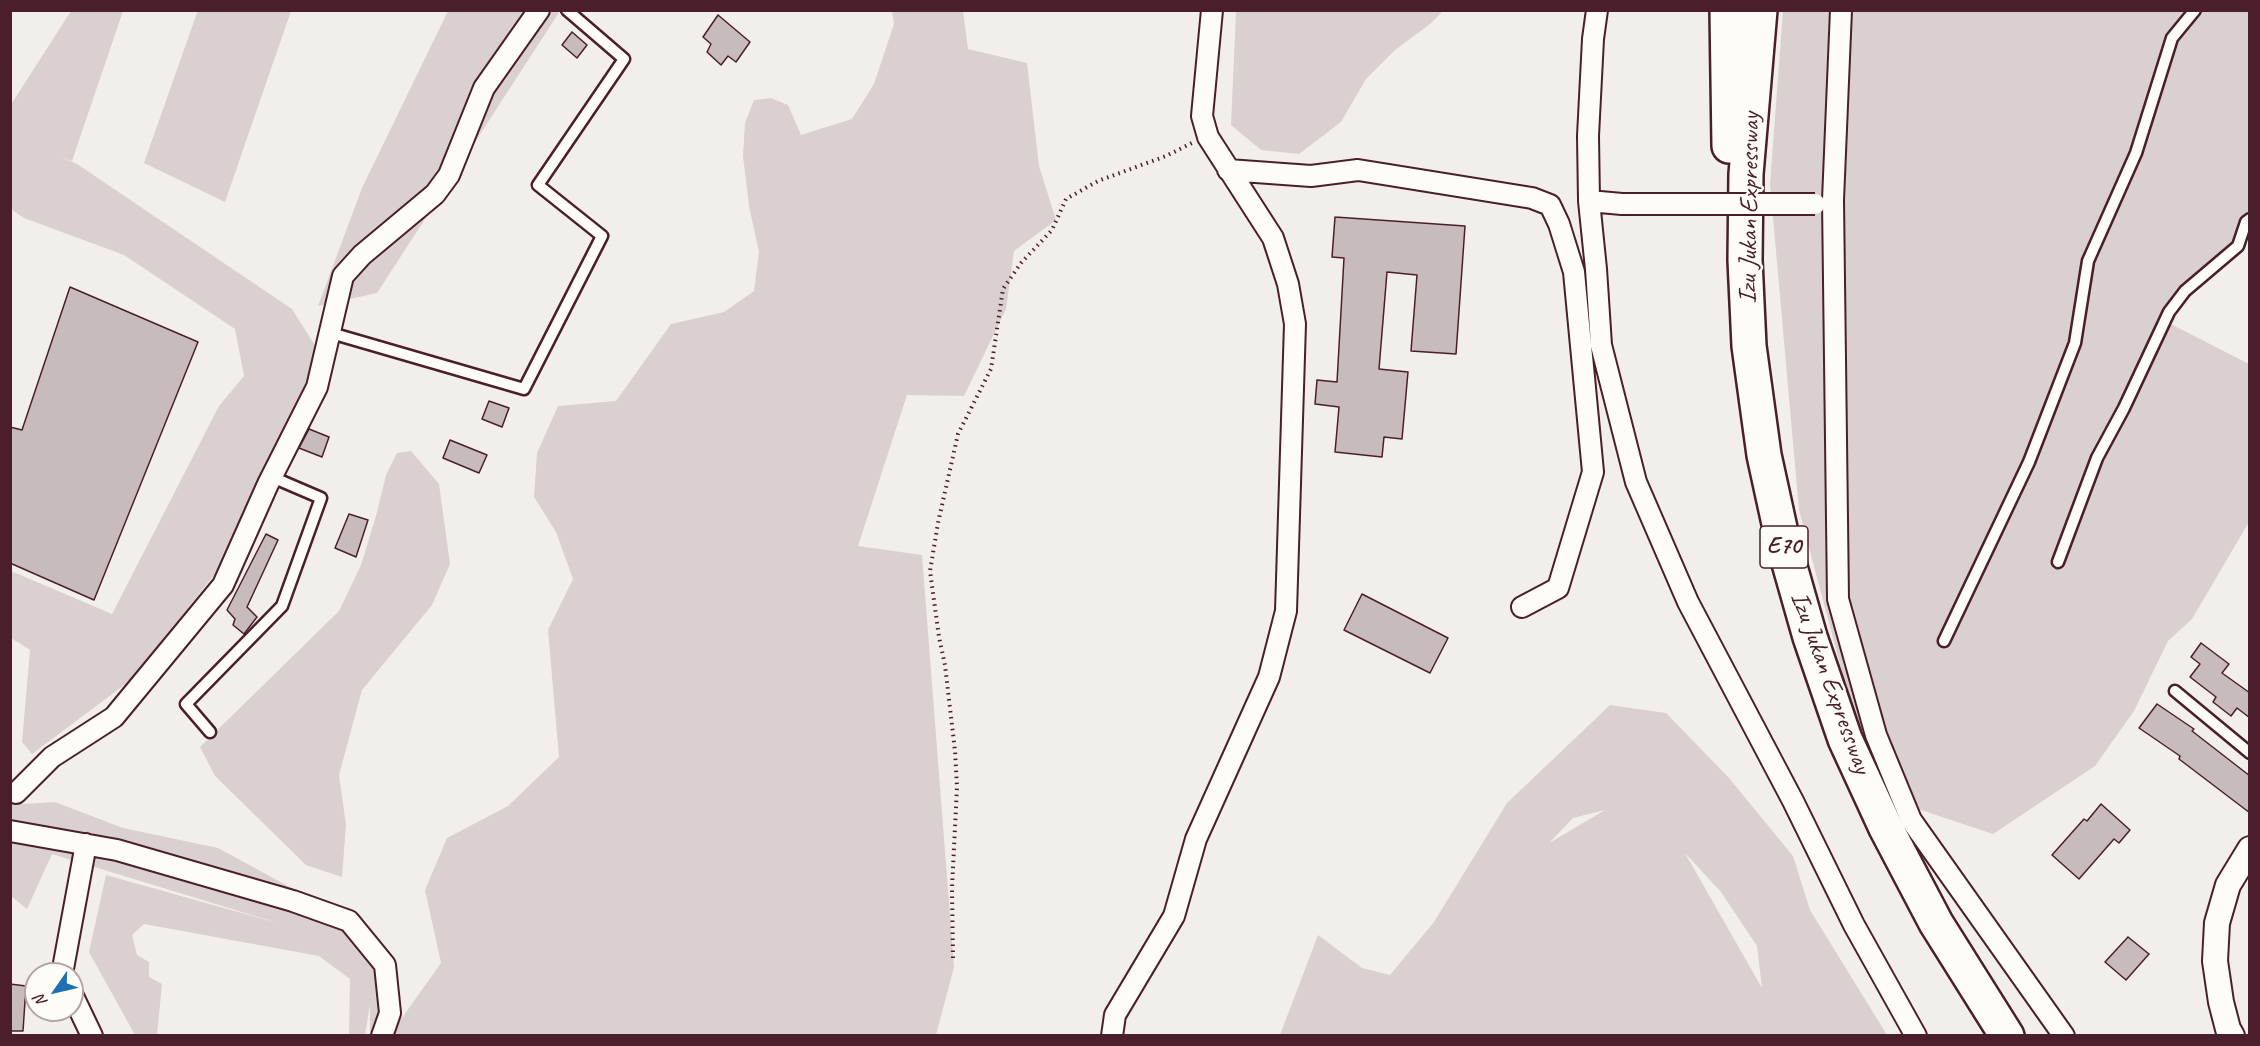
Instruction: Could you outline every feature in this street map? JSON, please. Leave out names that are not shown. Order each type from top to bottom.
[{"type":"highway","points":[[1727,10],[1730,175]]},
{"type":"highway","name":"Izu Jukan Expressway","points":[[1744,10],[1730,175],[1729,258],[1735,339],[1751,458],[1772,545],[1798,636],[1835,743],[1875,834],[1926,928],[1992,1035]]},
{"type":"highway","name":"Izu Jukan Expressway","points":[[1760,10],[1746,174],[1745,260],[1749,346],[1764,455],[1783,542],[1810,637],[1845,738],[1886,828],[1936,923],[2007,1035]]},
{"type":"street","points":[[16,793],[52,757],[114,717],[223,585],[272,477],[317,387],[343,276],[362,255],[435,194],[449,175],[484,88],[539,10]]},
{"type":"street","points":[[1112,1035],[1115,1015],[1174,916],[1196,840],[1269,677],[1286,611],[1295,324],[1288,284],[1273,238],[1208,137],[1202,116],[1212,10]]},
{"type":"street","points":[[1598,10],[1593,39],[1588,136],[1589,201],[1601,345],[1636,482],[1688,602],[1793,801],[1854,925],[1916,1035]]},
{"type":"street","points":[[1841,10],[1824,202],[1838,599],[1876,735],[1911,820],[2064,1035]]},
{"type":"street","points":[[1228,170],[1311,176],[1358,170],[1532,198],[1550,205],[1559,224],[1574,272],[1593,472],[1558,588],[1522,607]]},
{"type":"street","points":[[1589,201],[1622,204],[1824,202]]},
{"type":"street","points":[[1574,272],[1596,269]]},
{"type":"street","points":[[10,831],[128,853],[292,901],[349,921],[385,965],[390,1013],[382,1035]]},
{"type":"street","points":[[64,962],[86,844]]},
{"type":"street","points":[[2232,1035],[2228,1029],[2221,1002],[2215,961],[2217,923],[2228,885],[2250,849]]},
{"type":"street","points":[[84,1019],[92,1035]]},
{"type":"lane","points":[[331,333],[524,389],[602,236],[538,185],[624,59],[567,10]]},
{"type":"lane","points":[[1944,641],[2029,462],[2075,343],[2088,261],[2136,153],[2172,38],[2195,10]]},
{"type":"lane","points":[[2058,562],[2097,458],[2124,408],[2169,312],[2185,291],[2238,246],[2250,219]]},
{"type":"lane","points":[[210,732],[186,704],[282,606],[321,498],[272,477]]},
{"type":"lane","points":[[2175,691],[2250,753]]},
{"type":"path","points":[[953,958],[952,888],[957,787],[955,751],[945,665],[930,571],[958,434],[991,369],[1004,289],[1021,262],[1052,230],[1066,199],[1098,181],[1166,156],[1208,137]]},
{"type":"shaded area","points":[[198,10],[291,11],[225,202],[144,163]]},
{"type":"shaded area","points":[[1236,10],[1443,11],[1430,24],[1395,50],[1366,79],[1341,122],[1299,154],[1261,150],[1231,125]]},
{"type":"shaded area","points":[[71,11],[123,11],[72,161],[61,157],[77,164],[292,309],[319,352],[229,556],[131,680],[32,754],[22,742],[30,650],[11,638],[11,571],[112,614],[219,406],[244,376],[235,329],[124,255],[24,218],[11,209],[10,106]]},
{"type":"shaded area","points":[[448,11],[560,11],[377,293],[318,306],[362,188]]},
{"type":"shaded area","points":[[892,11],[963,11],[968,49],[1027,63],[1039,166],[1056,220],[1014,251],[1006,309],[964,396],[907,395],[858,546],[922,555],[954,967],[936,1035],[389,1036],[441,963],[425,890],[447,838],[508,806],[559,757],[548,630],[573,579],[556,532],[534,497],[537,453],[558,406],[616,401],[671,324],[724,312],[754,291],[759,252],[749,206],[743,156],[745,123],[754,100],[771,98],[788,105],[801,135],[852,119],[874,84],[894,24]]},
{"type":"shaded area","points":[[1783,11],[2249,11],[2249,223],[2218,263],[2161,319],[2249,364],[2249,522],[2192,619],[2168,641],[2134,711],[2095,766],[1993,834],[1903,804],[1857,728],[1799,510],[1770,184]]},
{"type":"shaded area","points":[[411,451],[439,484],[450,564],[432,605],[362,690],[339,775],[346,825],[342,877],[306,865],[215,776],[200,747],[339,611],[361,565],[386,475],[397,453]]},
{"type":"shaded area","points":[[1610,705],[1666,713],[1729,778],[1793,856],[1810,910],[1887,1035],[1280,1035],[1318,935],[1362,968],[1390,975],[1434,922],[1507,803]],"holes":[[[1605,810],[1551,842],[1550,842],[1573,818]],[[1685,853],[1721,892],[1757,946],[1762,988]]]},
{"type":"shaded area","points":[[55,802],[123,828],[218,848],[347,918],[385,961],[384,1035],[370,1035],[370,1005],[365,1035],[349,1035],[350,979],[319,956],[144,924],[132,935],[137,955],[149,962],[149,977],[162,984],[157,1035],[135,1035],[89,952],[106,875],[281,924],[52,854],[27,909],[11,896],[10,805]]},
{"type":"building","points":[[718,15],[750,42],[736,62],[728,56],[721,65],[707,52],[711,44],[703,37]]},
{"type":"building","points":[[572,32],[587,45],[577,58],[562,45]]},
{"type":"building","points":[[1335,217],[1465,226],[1456,354],[1411,351],[1417,275],[1387,272],[1379,369],[1408,372],[1402,439],[1384,437],[1382,457],[1335,452],[1339,407],[1315,404],[1317,380],[1337,382],[1344,258],[1332,257]]},
{"type":"building","points":[[70,287],[198,342],[94,600],[10,563],[10,427],[22,430]]},
{"type":"building","points":[[489,401],[509,408],[502,427],[482,419]]},
{"type":"building","points":[[309,429],[329,437],[322,457],[299,448]]},
{"type":"building","points":[[450,440],[487,455],[479,473],[443,458]]},
{"type":"building","points":[[349,514],[368,520],[356,557],[335,548]]},
{"type":"building","points":[[266,534],[278,540],[247,607],[257,617],[244,634],[233,625],[235,619],[227,610]]},
{"type":"building","points":[[1362,594],[1448,638],[1430,673],[1344,630]]},
{"type":"building","points":[[2201,643],[2229,664],[2222,673],[2250,693],[2250,718],[2237,708],[2231,716],[2213,702],[2216,697],[2190,677],[2200,664],[2191,657]]},
{"type":"building","points":[[2157,704],[2194,729],[2192,731],[2250,776],[2250,813],[2179,759],[2180,756],[2139,728]]},
{"type":"building","points":[[2101,804],[2130,830],[2119,843],[2114,839],[2079,879],[2052,855],[2084,819],[2087,821]]},
{"type":"building","points":[[2128,937],[2149,954],[2126,980],[2105,962]]},
{"type":"building","points":[[10,984],[24,986],[23,1031],[10,1031]]}]
